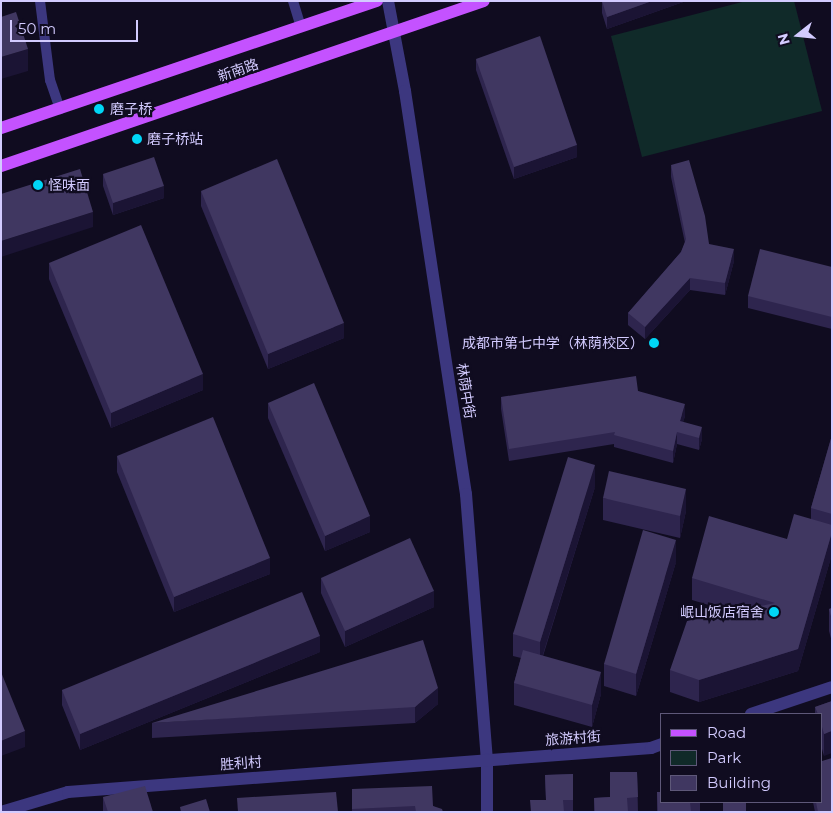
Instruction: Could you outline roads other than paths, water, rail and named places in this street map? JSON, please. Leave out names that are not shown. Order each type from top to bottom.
[{"type":"main road","name":"新南路","points":[[1,128],[377,1]]},
{"type":"main road","name":"新南路","points":[[1,166],[484,1]]},
{"type":"street","name":"林荫中街","points":[[388,1],[405,91],[466,494],[487,759],[487,812]]},
{"type":"street","points":[[754,713],[832,687]]},
{"type":"street","name":"旅游村街","points":[[487,759],[651,748],[660,745]]},
{"type":"street","name":"胜利村","points":[[1,812],[68,792],[487,759]]},
{"type":"lane","points":[[40,1],[50,80],[60,108]]},
{"type":"lane","points":[[293,1],[302,27]]},
{"type":"place","name":"磨子桥","points":[[99,109]]},
{"type":"place","name":"磨子桥站","points":[[137,139]]},
{"type":"place","name":"怪味面","points":[[38,185]]},
{"type":"place","name":"成都市第七中学（林荫校区）","points":[[654,343]]},
{"type":"place","name":"岷山饭店宿舍","points":[[774,612]]}]
